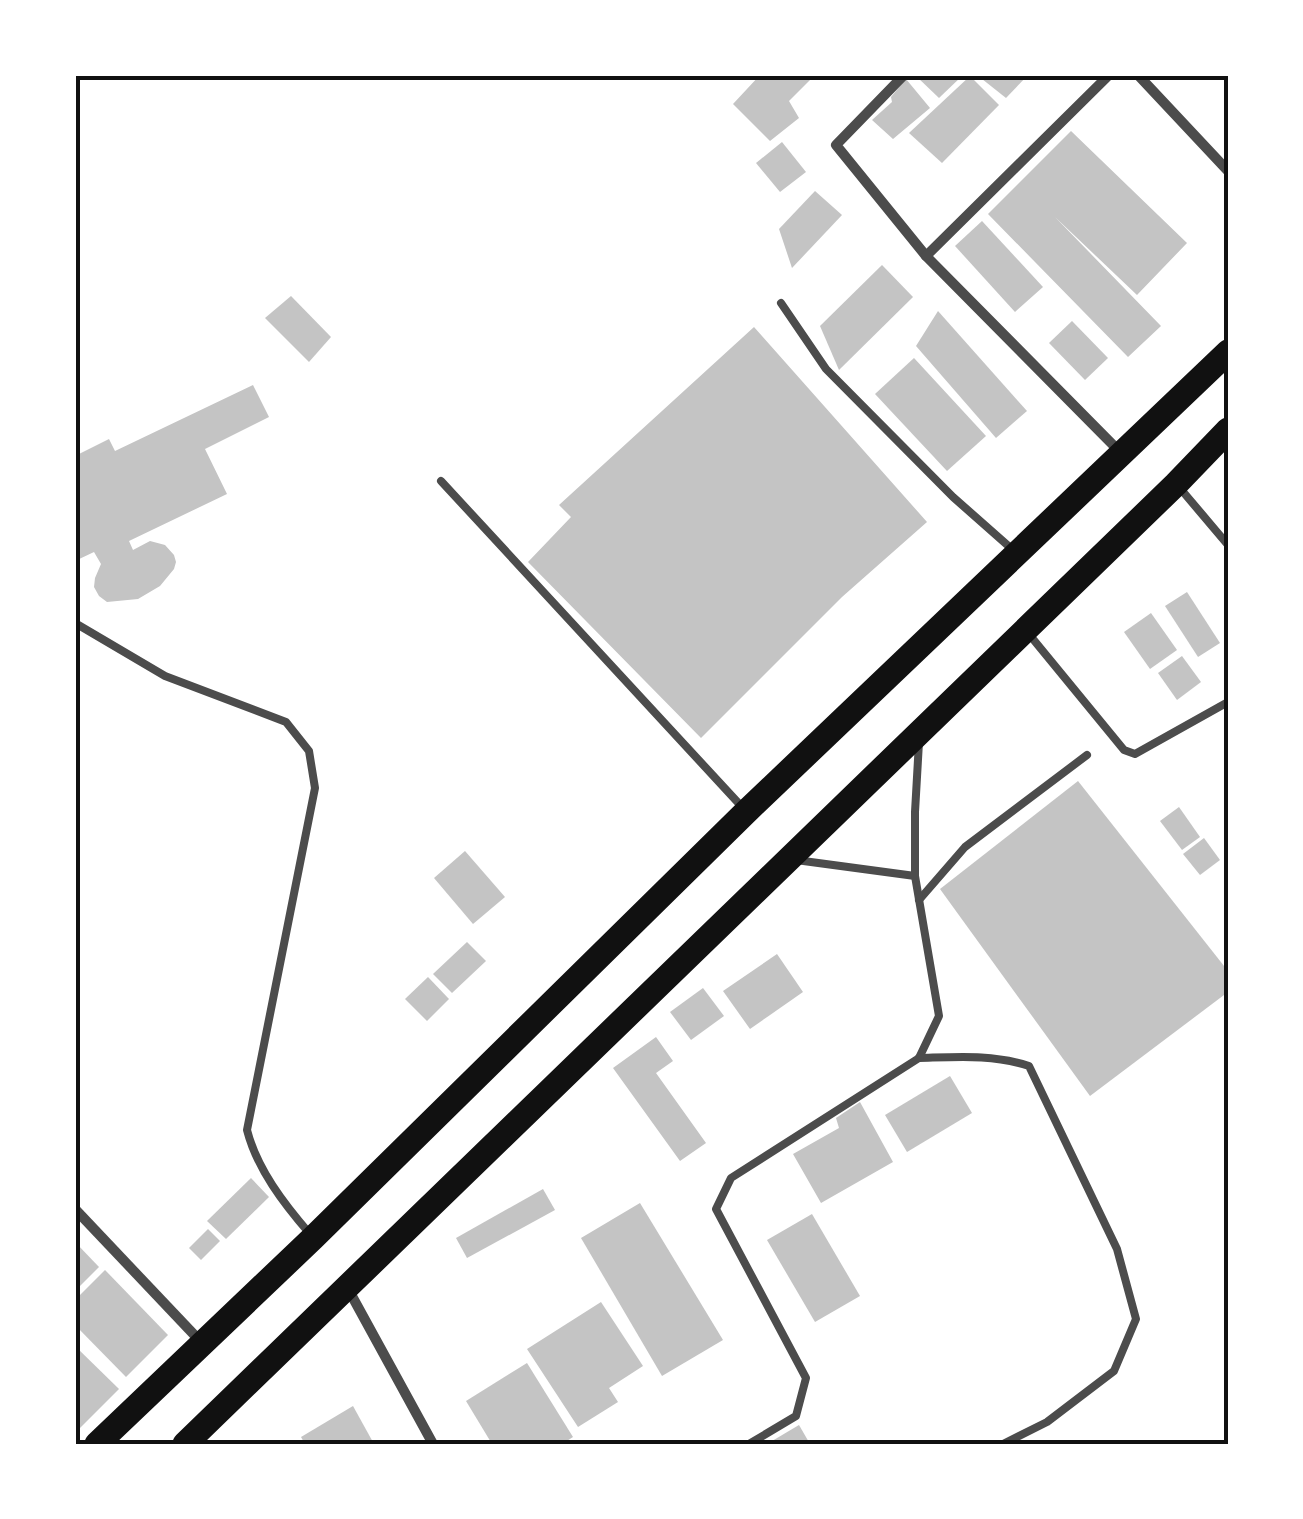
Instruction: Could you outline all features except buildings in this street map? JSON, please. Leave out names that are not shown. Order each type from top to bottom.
[{"type":"main road","points":[[98,1444],[314,1238],[746,812],[1228,352]]},
{"type":"main road","points":[[184,1444],[1228,430]]},
{"type":"street","points":[[904,75],[836,146],[926,256],[1120,453]]},
{"type":"street","points":[[926,256],[1109,75]]},
{"type":"street","points":[[1138,75],[1228,171]]},
{"type":"street","points":[[75,1209],[202,1343]]},
{"type":"street","points":[[346,1286],[432,1444]]},
{"type":"lane","points":[[781,302],[826,370],[952,498],[1016,552]]},
{"type":"lane","points":[[441,480],[746,812]]},
{"type":"lane","points":[[1176,484],[1228,545]]},
{"type":"lane","points":[[75,623],[166,676],[286,722],[309,751],[315,788],[247,1130],[252,1150],[286,1206],[314,1238]]},
{"type":"lane","points":[[1025,630],[1124,750],[1134,754],[1228,702]]},
{"type":"lane","points":[[749,1444],[796,1416],[806,1378],[716,1209],[732,1178],[919,1058],[940,1016],[915,876],[920,731]]},
{"type":"lane","points":[[920,900],[964,847],[1087,755]]},
{"type":"lane","points":[[788,859],[915,876]]},
{"type":"lane","points":[[919,1058],[982,1056],[1029,1066],[1116,1249],[1136,1319],[1114,1371],[1047,1422],[1003,1444]]}]
